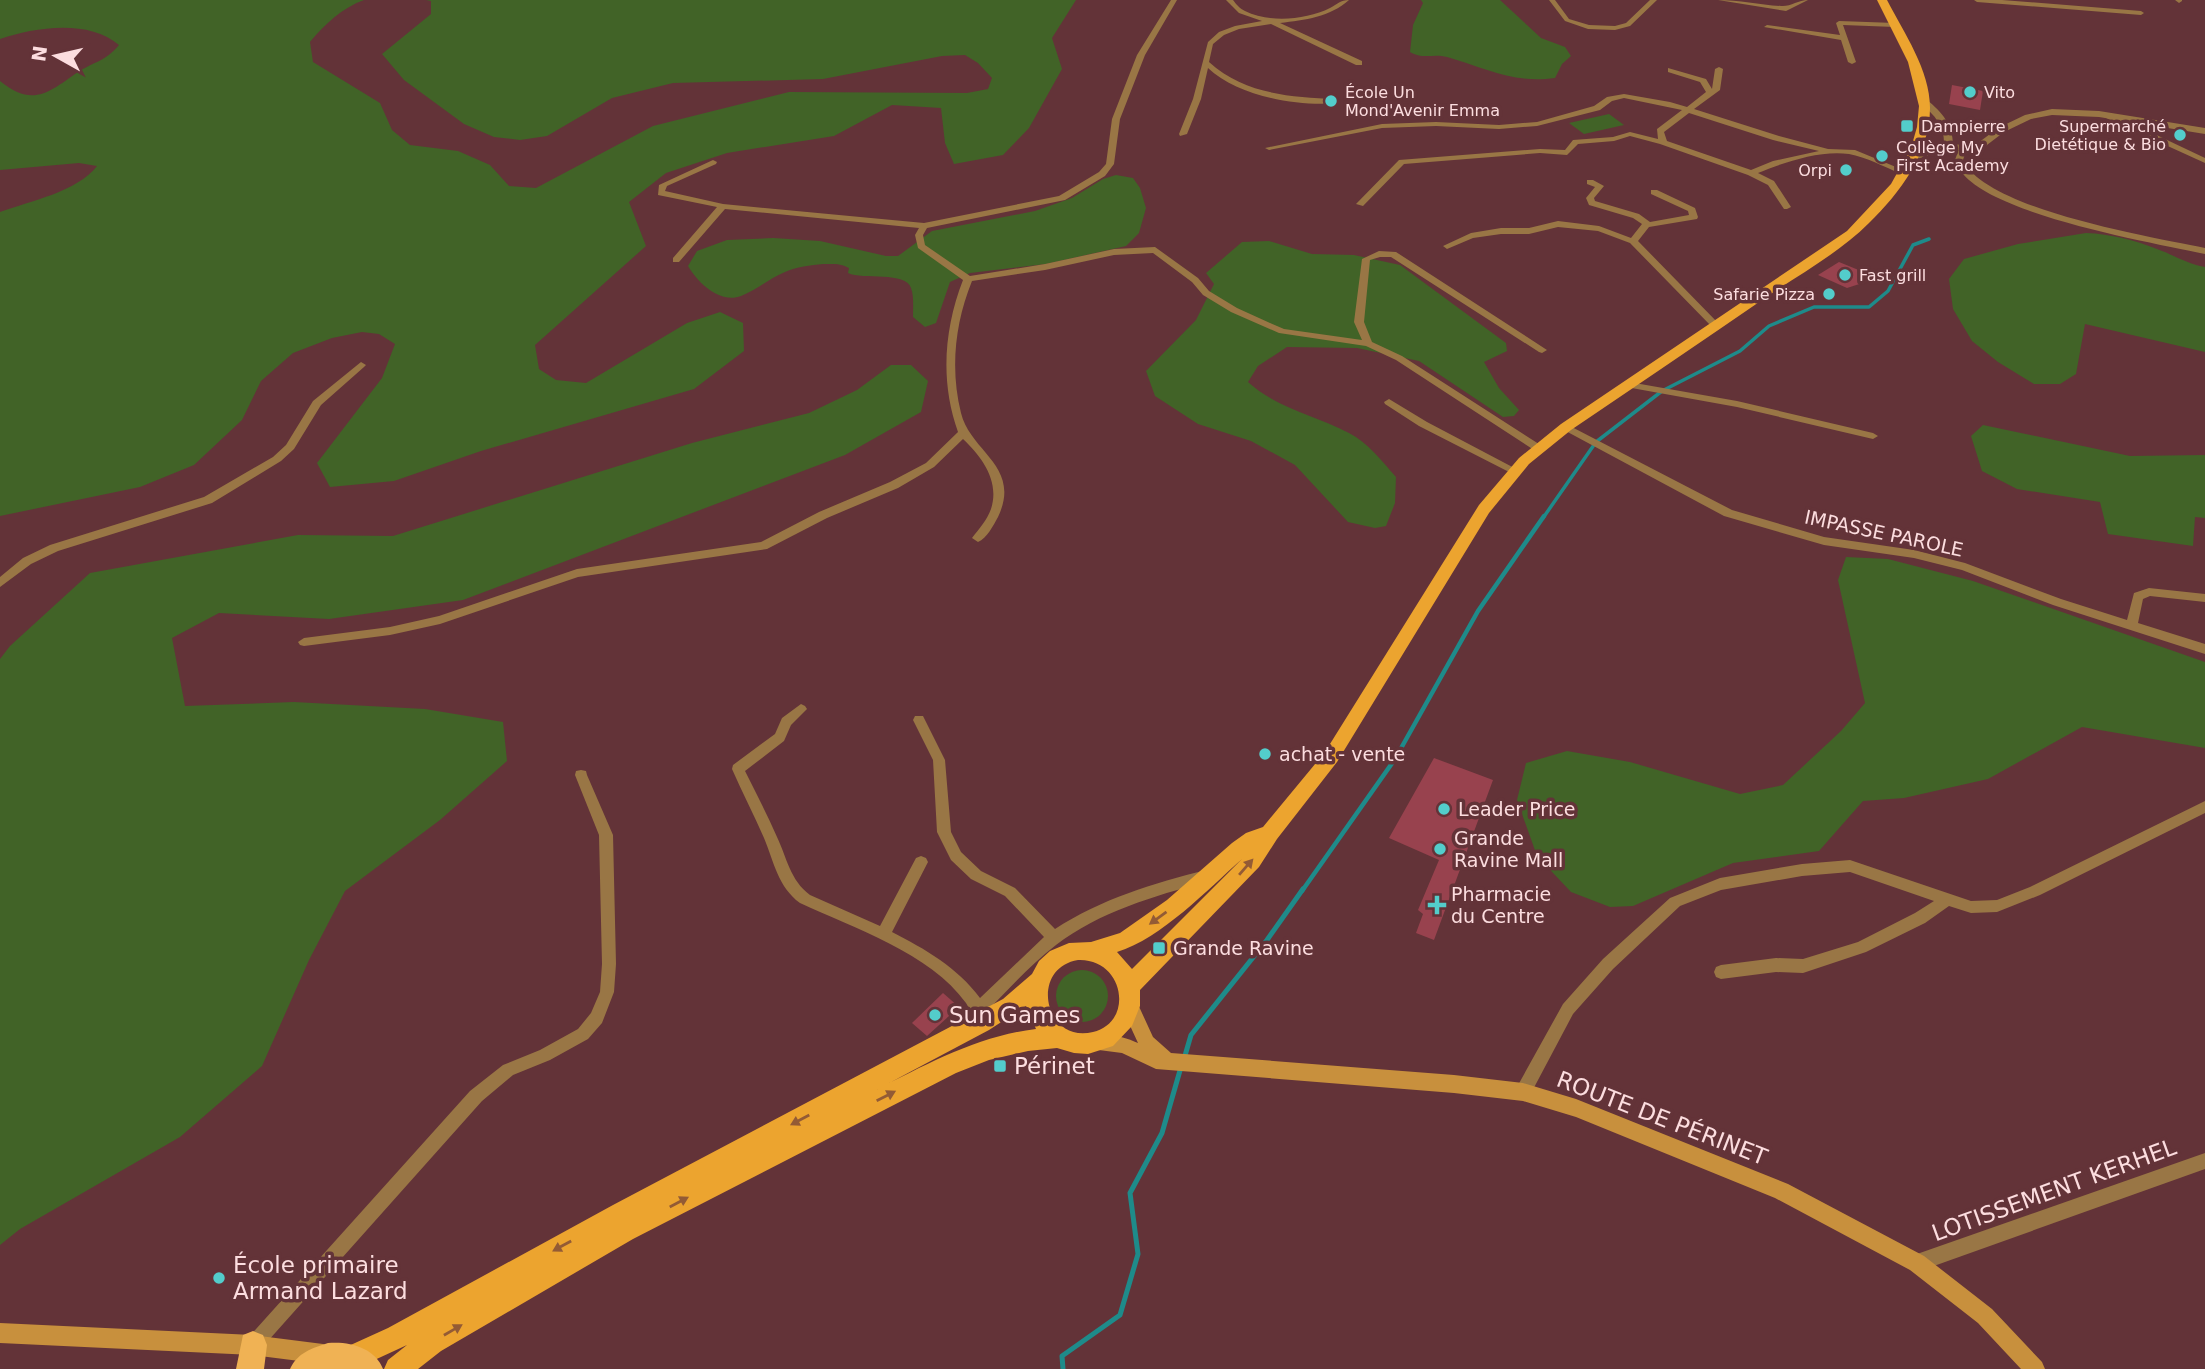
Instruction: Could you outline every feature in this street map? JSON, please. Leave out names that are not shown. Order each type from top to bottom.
[{"type":"highway","points":[[304,1369],[352,1360]]},
{"type":"main road","points":[[397,1369],[432,1342],[625,1231],[948,1065],[994,1046],[1021,1040],[1059,1037],[1087,1042],[1102,1038],[1115,1030],[1125,1019],[1130,996],[1172,940],[1219,897],[1252,861],[1270,833],[1331,757],[1386,672],[1474,524],[1515,471],[1566,426],[1851,234],[1878,209],[1912,157],[1922,133],[1924,102],[1921,85],[1882,0]]},
{"type":"main road","points":[[0,1333],[256,1361],[352,1360],[980,1016],[1011,1006],[1038,981],[1044,970],[1065,954],[1091,951],[1126,940],[1174,906],[1253,839],[1270,833]]},
{"type":"main road","points":[[1091,951],[1116,963],[1147,1044],[1173,1062]]},
{"type":"main road","points":[[1038,981],[1035,999],[1039,1017],[1059,1037]]},
{"type":"main road","name":"ROUTE DE PÉRINET","points":[[1087,1042],[1123,1045],[1156,1060],[1173,1062],[1523,1092],[1576,1108],[1781,1191],[1917,1263],[1985,1316],[2035,1369]]},
{"type":"street","points":[[713,162],[663,185],[660,190],[664,195],[723,206],[924,226],[1062,198],[1102,174],[1113,152],[1116,119],[1141,55],[1174,0]]},
{"type":"street","points":[[1229,0],[1241,12],[1273,22],[1359,63]]},
{"type":"street","points":[[1183,134],[1197,99],[1210,43],[1220,33],[1237,27],[1324,12],[1346,0]]},
{"type":"street","points":[[1552,0],[1566,20],[1588,27],[1615,28],[1628,25],[1654,0]]},
{"type":"street","points":[[1721,0],[1773,9],[1795,6],[1805,0]]},
{"type":"street","points":[[1771,0],[1795,6]]},
{"type":"street","points":[[1977,0],[2141,13]]},
{"type":"street","points":[[1852,62],[1839,23],[1895,25]]},
{"type":"street","points":[[1767,27],[1843,38]]},
{"type":"street","points":[[1205,62],[1215,73],[1239,85],[1285,98],[1335,101]]},
{"type":"street","points":[[1663,142],[1660,131],[1716,90],[1719,69]]},
{"type":"street","points":[[1671,71],[1703,81],[1710,93]]},
{"type":"street","points":[[1269,148],[1382,126],[1436,124],[1499,127],[1537,124],[1597,108],[1610,99],[1640,96],[1828,151],[1852,152],[1904,172]]},
{"type":"street","points":[[1924,102],[1942,117],[1949,140],[1948,148]]},
{"type":"street","points":[[1912,157],[1948,148],[1980,146],[2001,130],[2028,117],[2052,112],[2107,115],[2205,131]]},
{"type":"street","points":[[2107,115],[2205,161]]},
{"type":"street","points":[[1360,204],[1402,162],[1539,151],[1567,153],[1576,142],[1614,139],[1630,134],[1663,142],[1751,173],[1771,183],[1787,207]]},
{"type":"street","points":[[1963,148],[1959,160],[1965,173],[2005,197],[2082,222],[2205,251]]},
{"type":"street","points":[[1751,173],[1776,163],[1828,151]]},
{"type":"street","points":[[1590,182],[1600,186],[1590,198],[1592,203],[1636,216],[1648,224]]},
{"type":"street","points":[[1633,241],[1648,224],[1694,215],[1692,210],[1654,192]]},
{"type":"street","points":[[676,260],[723,206]]},
{"type":"street","points":[[1447,246],[1471,236],[1501,231],[1529,231],[1558,224],[1599,229],[1633,241],[1716,326]]},
{"type":"street","points":[[924,226],[919,235],[921,246],[968,279],[1045,267],[1114,252],[1155,250],[1195,280],[1206,293],[1267,325],[1282,331],[1368,344],[1409,364],[1538,448]]},
{"type":"street","points":[[1368,344],[1359,321],[1366,260],[1379,254],[1393,254],[1542,350]]},
{"type":"street","points":[[968,279],[954,325],[950,378],[957,409],[956,417],[963,433],[985,454],[999,489],[996,515],[978,538]]},
{"type":"street","points":[[0,583],[27,561],[54,548],[208,500],[224,492],[277,459],[289,447],[317,403],[361,365]]},
{"type":"street","points":[[1629,385],[1737,404],[1873,436]]},
{"type":"street","points":[[1389,402],[1423,424],[1515,471]]},
{"type":"street","name":"IMPASSE PAROLE","points":[[1566,426],[1728,513],[1824,541],[1914,554],[1965,567],[2131,627],[2205,649]]},
{"type":"street","points":[[304,642],[390,631],[440,620],[577,573],[763,546],[930,465],[963,433]]},
{"type":"street","points":[[2131,627],[2138,596],[2149,592],[2205,598]]},
{"type":"street","points":[[801,709],[786,722],[780,737],[738,770],[766,827],[786,878],[797,893],[907,946],[936,964],[975,1002],[980,1016],[1054,939],[1118,905],[1155,890],[1210,875]]},
{"type":"street","points":[[919,719],[939,760],[944,832],[957,856],[975,876],[1010,892],[1054,939]]},
{"type":"street","points":[[256,1361],[476,1096],[509,1070],[583,1034],[597,1018],[607,992],[609,972],[606,835],[581,775]]},
{"type":"street","points":[[1523,1092],[1568,1009],[1608,964],[1675,902],[1720,884],[1802,870],[1850,866],[1971,907],[1997,906],[2035,891],[2205,807]]},
{"type":"street","points":[[883,935],[920,862]]},
{"type":"street","points":[[1721,972],[1776,965],[1803,967],[1861,947],[1920,918],[1947,899]]},
{"type":"street","name":"LOTISSEMENT KERHEL","points":[[1917,1263],[2205,1161]]},
{"type":"green space","points":[[0,0],[364,0],[334,17],[310,42],[313,62],[380,103],[392,130],[410,145],[458,151],[490,165],[509,186],[536,188],[653,126],[789,92],[967,93],[988,89],[992,78],[978,63],[965,55],[942,56],[823,79],[673,83],[612,98],[547,136],[520,140],[494,137],[464,124],[404,80],[382,54],[431,14],[431,1],[426,0],[1076,0],[1052,38],[1062,69],[1029,128],[1003,155],[954,164],[945,143],[941,108],[892,105],[834,136],[727,153],[666,173],[629,202],[646,246],[535,345],[539,369],[556,380],[586,383],[687,323],[720,312],[743,323],[744,351],[694,389],[481,451],[394,481],[330,487],[317,463],[382,378],[395,344],[379,334],[362,332],[332,338],[293,353],[261,381],[242,420],[194,465],[140,487],[0,516],[0,212],[78,183],[97,166],[79,163],[0,170],[0,81],[22,94],[40,94],[104,58],[119,45],[93,31],[61,28],[29,31],[0,39]]},
{"type":"green space","points":[[1421,0],[1500,0],[1541,38],[1565,47],[1571,56],[1562,64],[1555,78],[1526,79],[1442,56],[1415,54],[1410,52],[1413,25],[1423,3]]},
{"type":"green space","points":[[1609,114],[1624,125],[1584,134],[1569,123]]},
{"type":"green space","points":[[1116,175],[1133,178],[1140,188],[1146,208],[1139,233],[1126,246],[1046,264],[970,273],[950,282],[936,323],[925,327],[913,317],[911,288],[901,279],[855,275],[848,273],[849,268],[843,265],[818,264],[789,270],[733,298],[710,290],[688,266],[697,251],[727,240],[773,238],[820,241],[886,256],[898,256],[932,231],[1035,211],[1072,198],[1103,179]]},
{"type":"green space","points":[[2086,233],[2131,240],[2205,267],[2205,352],[2085,324],[2076,374],[2060,384],[2034,384],[1998,362],[1972,341],[1953,309],[1949,279],[1964,259],[2018,244]]},
{"type":"green space","points":[[1269,241],[1312,254],[1354,255],[1400,265],[1506,343],[1507,351],[1484,362],[1499,388],[1519,410],[1514,416],[1503,417],[1419,361],[1357,348],[1287,347],[1258,366],[1248,382],[1259,391],[1283,405],[1356,437],[1396,477],[1395,503],[1386,526],[1375,528],[1348,522],[1295,465],[1251,441],[1198,424],[1155,396],[1146,371],[1196,320],[1214,284],[1206,273],[1242,242]]},
{"type":"green space","points":[[891,365],[911,365],[928,381],[921,412],[845,455],[463,600],[329,619],[219,613],[172,638],[185,706],[294,702],[425,709],[503,722],[507,761],[440,820],[345,891],[309,960],[262,1066],[180,1137],[20,1229],[0,1245],[0,659],[10,646],[90,573],[298,535],[393,536],[692,443],[809,413],[857,390]]},
{"type":"green space","points":[[1983,425],[2130,456],[2205,455],[2205,518],[2195,517],[2193,546],[2108,534],[2100,502],[2017,489],[1982,471],[1971,436]]},
{"type":"green space","points":[[1846,557],[1888,559],[1973,581],[2205,662],[2205,748],[2082,727],[1988,779],[1904,798],[1863,801],[1819,851],[1733,863],[1633,906],[1610,907],[1571,892],[1537,856],[1517,800],[1526,763],[1567,751],[1630,762],[1740,794],[1783,785],[1841,731],[1865,703],[1838,580]]},
{"type":"green space","points":[[1082,970],[1092,972],[1100,978],[1106,986],[1106,1006],[1100,1014],[1092,1020],[1082,1022],[1072,1020],[1064,1014],[1058,1006],[1056,996],[1058,986],[1064,978],[1072,972]]},
{"type":"building","points":[[1952,85],[1983,91],[1980,110],[1949,104]]},
{"type":"building","name":"Fast grill","points":[[1839,262],[1878,278],[1847,288],[1818,275]]},
{"type":"building","name":"Leader Price","points":[[1434,758],[1493,780],[1434,940],[1416,933],[1423,914],[1418,910],[1439,860],[1389,838]]},
{"type":"building","name":"Sun Games","points":[[943,993],[959,1007],[927,1036],[912,1023]]},
{"type":"waterway","points":[[1543,518],[1596,442],[1662,391],[1740,351],[1769,326],[1814,307],[1869,307],[1888,291],[1913,245],[1929,239]]},
{"type":"waterway","points":[[1302,891],[1395,759],[1478,611],[1544,516]]},
{"type":"waterway","points":[[1184,1059],[1191,1035],[1267,940],[1303,889]]},
{"type":"waterway","points":[[1063,1369],[1062,1356],[1120,1315],[1138,1254],[1130,1193],[1162,1133],[1181,1067]]},
{"type":"place","name":"Vito","points":[[1970,92]]},
{"type":"place","name":"École Un Mond'Avenir Emma","points":[[1331,101]]},
{"type":"place","name":"Dampierre","points":[[1907,126]]},
{"type":"place","name":"Supermarché Dietétique & Bio","points":[[2180,135]]},
{"type":"place","name":"Collège My First Academy","points":[[1882,156]]},
{"type":"place","name":"Orpi","points":[[1846,170]]},
{"type":"place","name":"Fast grill","points":[[1845,275]]},
{"type":"place","name":"Safarie Pizza","points":[[1829,294]]},
{"type":"place","name":"achat - vente","points":[[1265,754]]},
{"type":"place","name":"Leader Price","points":[[1444,809]]},
{"type":"place","name":"Grande Ravine Mall","points":[[1440,849]]},
{"type":"place","name":"Pharmacie du Centre","points":[[1437,905]]},
{"type":"place","name":"Grande Ravine","points":[[1159,948]]},
{"type":"place","name":"Sun Games","points":[[935,1015]]},
{"type":"place","name":"Périnet","points":[[1000,1066]]},
{"type":"place","name":"École primaire Armand Lazard","points":[[219,1278]]}]
